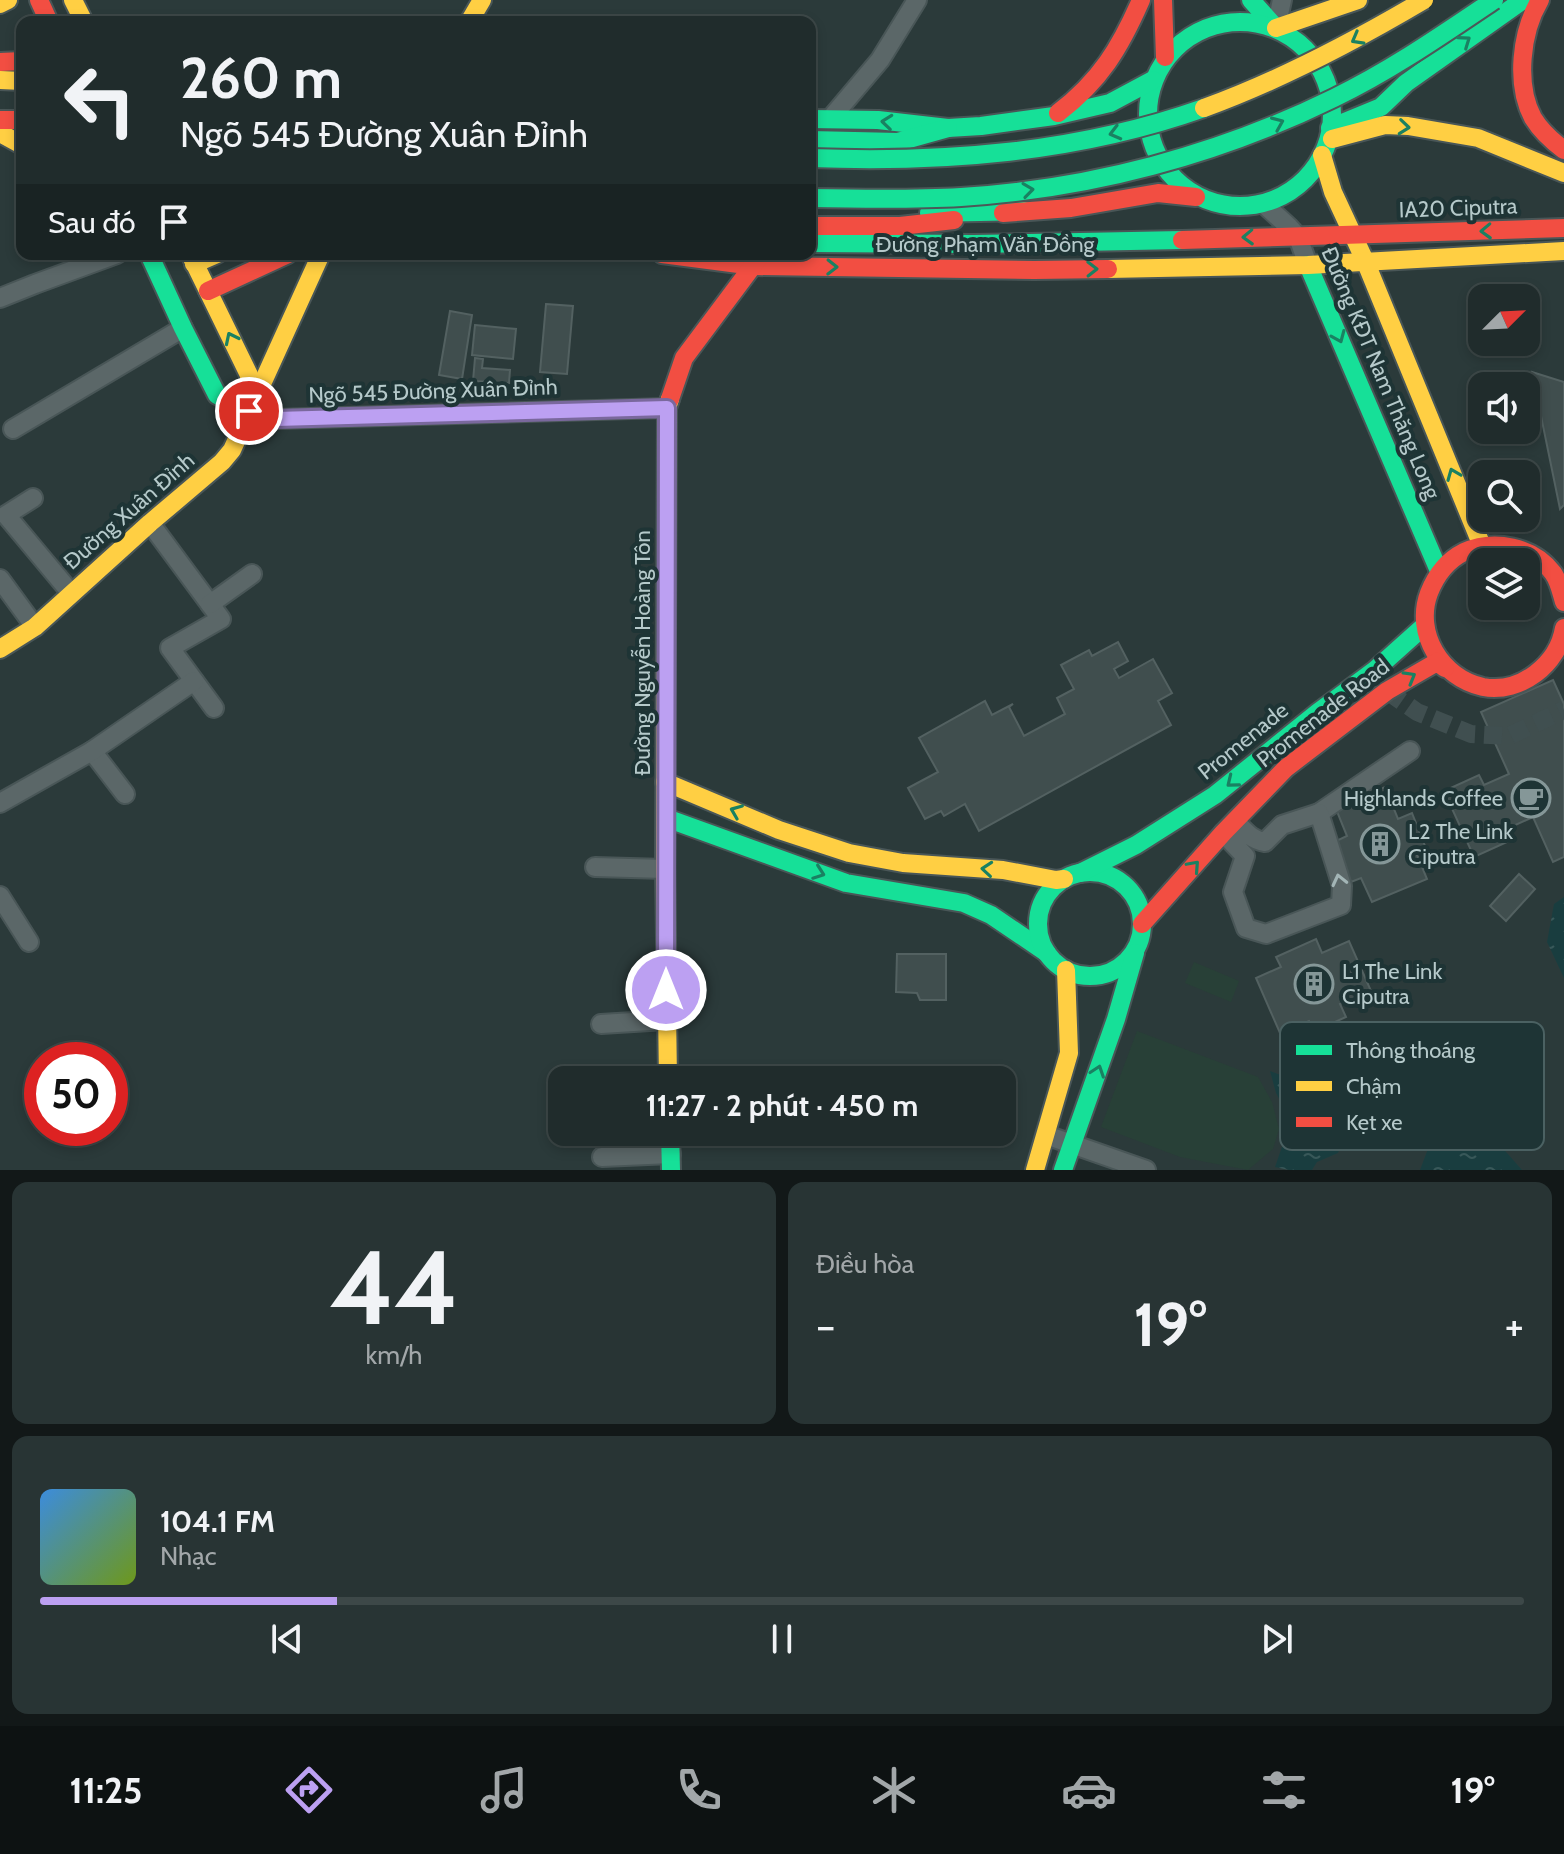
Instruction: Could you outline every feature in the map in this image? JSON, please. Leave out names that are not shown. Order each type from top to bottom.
[{"type":"main road","points":[[0,4],[8,0]]},
{"type":"main road","points":[[1054,116],[1075,100],[1112,61],[1141,0]]},
{"type":"main road","points":[[1163,0],[1165,57]]},
{"type":"main road","points":[[1251,0],[1276,28],[1299,43],[1317,63],[1328,88],[1332,115],[1327,141],[1311,174],[1298,186],[1265,205],[1222,206],[1197,197],[1176,182],[1160,163],[1150,140],[1153,80],[1165,57],[1187,36],[1216,24],[1246,21],[1276,28],[1358,0]]},
{"type":"main road","points":[[816,158],[921,159],[961,156],[1063,146],[1107,136],[1181,116],[1294,72],[1337,51],[1424,0]]},
{"type":"main road","points":[[816,200],[944,198],[1030,190],[1125,173],[1190,156],[1247,136],[1335,97],[1417,52],[1494,0]]},
{"type":"main road","points":[[1327,141],[1381,107],[1406,83],[1523,0]]},
{"type":"main road","points":[[1540,0],[1528,30],[1522,84],[1527,106],[1554,144],[1564,150]]},
{"type":"main road","points":[[816,119],[878,120],[948,128],[981,126],[1054,116],[1110,103],[1153,80]]},
{"type":"main road","points":[[1327,141],[1385,125],[1408,126],[1478,138],[1564,173]]},
{"type":"main road","points":[[816,140],[898,142],[948,128]]},
{"type":"main road","points":[[816,146],[902,149],[948,128]]},
{"type":"main road","name":"Đường KĐT Nam Thăng Long","points":[[1327,141],[1333,192],[1366,263],[1482,546]]},
{"type":"main road","name":"Đường Phạm Văn Đồng","points":[[816,226],[900,226],[1071,208],[1158,193],[1197,197]]},
{"type":"main road","name":"Đường Phạm Văn Đồng","points":[[816,200],[947,202],[1025,211]]},
{"type":"main road","points":[[816,214],[1025,211]]},
{"type":"main road","name":"IA20 Ciputra","points":[[1354,236],[1564,228]]},
{"type":"main road","name":"Đường Phạm Văn Đồng","points":[[816,243],[974,244],[1354,236]]},
{"type":"main road","points":[[1366,263],[1564,251]]},
{"type":"main road","name":"Ngõ 545 Đường Xuân Đỉnh","points":[[152,260],[217,395],[249,411]]},
{"type":"main road","points":[[192,260],[249,375],[249,411]]},
{"type":"main road","points":[[208,291],[275,260]]},
{"type":"main road","name":"Đường Xuân Đỉnh","points":[[0,649],[35,627],[232,450],[318,260]]},
{"type":"main road","name":"Đường Phạm Văn Đồng","points":[[758,260],[1034,270],[1366,263]]},
{"type":"main road","name":"Đường Nguyễn Hoàng Tôn","points":[[668,1066],[667,408],[684,358],[758,260]]},
{"type":"main road","name":"Đường KĐT Nam Thăng Long","points":[[1308,265],[1439,571]]},
{"type":"main road","points":[[1564,602],[1559,574],[1519,550],[1490,545],[1459,554],[1439,571],[1428,591],[1423,614],[1423,627],[1434,654],[1445,668],[1462,680],[1482,687],[1503,687],[1523,682],[1541,670],[1555,654],[1564,628]]},
{"type":"main road","name":"Promenade","points":[[1072,876],[1136,845],[1215,795],[1375,670],[1423,627]]},
{"type":"main road","name":"Promenade Road","points":[[1142,924],[1286,768],[1387,691],[1437,662],[1445,668]]},
{"type":"main road","points":[[665,782],[774,827],[848,853],[913,864],[997,870],[1056,880],[1095,872],[1123,884],[1133,895],[1142,924],[1116,1019],[1063,1170]]},
{"type":"main road","points":[[666,818],[846,883],[964,903],[991,915],[1047,953],[1066,970],[1090,976],[1106,973],[1121,966],[1136,947]]},
{"type":"main road","points":[[1047,953],[1039,930],[1041,906],[1054,886],[1072,876]]},
{"type":"main road","points":[[1035,1170],[1069,1053],[1066,970]]},
{"type":"street","points":[[831,118],[880,60],[917,0]]},
{"type":"street","points":[[1276,28],[1282,0]]},
{"type":"street","name":"Đường KĐT Nam Thăng Long","points":[[1265,205],[1298,237],[1308,265]]},
{"type":"street","points":[[0,298],[101,260]]},
{"type":"street","points":[[13,429],[183,328]]},
{"type":"street","name":"Ngõ 545 Đường Xuân Đỉnh","points":[[249,411],[276,419],[667,408]]},
{"type":"street","points":[[33,498],[6,515],[71,593]]},
{"type":"street","points":[[150,523],[221,619],[170,648],[214,708]]},
{"type":"street","points":[[210,604],[252,574]]},
{"type":"street","points":[[0,579],[35,627]]},
{"type":"street","points":[[0,803],[92,751],[194,681]]},
{"type":"street","points":[[92,751],[125,794]]},
{"type":"street","points":[[1229,827],[1256,841],[1265,842],[1282,825],[1319,813],[1410,751]]},
{"type":"street","points":[[1229,827],[1245,856],[1233,892],[1246,928],[1266,934],[1341,905],[1342,886],[1319,813]]},
{"type":"street","points":[[595,867],[665,869]]},
{"type":"street","points":[[0,896],[29,942]]},
{"type":"street","points":[[601,1024],[666,1020]]},
{"type":"street","points":[[1046,1135],[1146,1170]]},
{"type":"street","points":[[602,1157],[671,1162]]},
{"type":"green space","points":[[1194,962],[1239,981],[1231,1002],[1185,983]]},
{"type":"green space","points":[[1137,1031],[1258,1077],[1272,1102],[1279,1129],[1273,1149],[1248,1170],[1180,1157],[1101,1127]]},
{"type":"water","points":[[1564,897],[1564,978],[1547,942],[1554,904]]},
{"type":"water","points":[[1270,1071],[1280,1075],[1280,1101]]},
{"type":"water","points":[[1281,1150],[1339,1150],[1317,1162],[1312,1170],[1275,1167]]},
{"type":"water","points":[[1428,1150],[1504,1150],[1522,1170],[1420,1170]]},
{"type":"building","points":[[546,304],[573,306],[567,374],[540,372]]},
{"type":"building","points":[[450,311],[472,315],[462,379],[439,375]]},
{"type":"building","points":[[475,325],[516,329],[513,359],[472,355]]},
{"type":"building","points":[[475,358],[483,359],[482,368],[510,370],[509,383],[473,381]]},
{"type":"building","points":[[1540,374],[1564,382],[1564,505],[1560,509],[1540,411]]},
{"type":"building","points":[[1118,642],[1128,661],[1114,669],[1119,678],[1153,659],[1172,693],[1158,701],[1171,725],[979,831],[965,804],[944,816],[941,811],[925,819],[908,788],[938,772],[919,738],[985,701],[992,715],[1013,704],[1009,707],[1024,736],[1065,714],[1057,698],[1074,689],[1061,665],[1089,650],[1092,656]]},
{"type":"building","points":[[1553,680],[1564,704],[1564,857],[1553,862],[1533,817],[1502,831],[1507,842],[1474,857],[1444,791],[1479,775],[1484,785],[1509,774],[1481,712]]},
{"type":"building","name":"L2 The Link Ciputra","points":[[1385,787],[1398,819],[1412,813],[1425,846],[1415,850],[1427,879],[1372,902],[1361,878],[1351,882],[1334,842],[1347,836],[1336,809]]},
{"type":"building","points":[[1519,874],[1535,889],[1506,921],[1490,906]]},
{"type":"building","name":"L1 The Link Ciputra","points":[[1316,939],[1322,953],[1349,941],[1371,991],[1340,1004],[1346,1017],[1335,1022],[1280,1022],[1280,1033],[1256,978],[1281,967],[1276,957]]},
{"type":"building","points":[[897,954],[946,954],[946,1000],[920,1000],[917,993],[896,992]]},
{"type":"tunnel","points":[[1387,691],[1417,712],[1471,734],[1509,736],[1564,710]]},
{"type":"traffic: fast","points":[[1251,0],[1276,28]]},
{"type":"traffic: fast","points":[[816,198],[923,199],[1009,193],[1152,166],[1245,136],[1334,98],[1396,64],[1494,0]]},
{"type":"traffic: fast","points":[[1330,128],[1381,107],[1406,83],[1523,0]]},
{"type":"traffic: fast","points":[[1240,22],[1275,29],[1305,49],[1325,79],[1332,114],[1325,149],[1305,179],[1275,199],[1240,206],[1205,199],[1175,179],[1155,149],[1148,114],[1155,79],[1175,49],[1205,29],[1240,22]]},
{"type":"traffic: fast","points":[[816,119],[878,120],[948,128],[981,126],[1054,116],[1110,103],[1153,80]]},
{"type":"traffic: fast","points":[[816,158],[910,159],[1009,152],[1108,136],[1204,108]]},
{"type":"traffic: fast","points":[[816,140],[898,142],[948,128]]},
{"type":"traffic: fast","points":[[929,213],[1025,211]]},
{"type":"traffic: fast","points":[[816,243],[1182,240]]},
{"type":"traffic: fast","points":[[152,260],[217,395],[249,411]]},
{"type":"traffic: fast","points":[[1308,265],[1439,571]]},
{"type":"traffic: fast","points":[[1080,873],[1136,845],[1215,795],[1375,670],[1423,627]]},
{"type":"traffic: fast","points":[[666,818],[846,883],[964,903],[991,915],[1047,953]]},
{"type":"traffic: fast","points":[[1090,872],[1110,876],[1133,895],[1142,924],[1138,944],[1119,967],[1090,976],[1070,972],[1047,953],[1038,924],[1042,904],[1061,881],[1090,872]]},
{"type":"traffic: fast","points":[[1063,1170],[1116,1019],[1135,953]]},
{"type":"traffic: fast","points":[[670,1146],[671,1170]]},
{"type":"traffic: slow","points":[[0,4],[8,0]]},
{"type":"traffic: slow","points":[[73,0],[81,16]]},
{"type":"traffic: slow","points":[[473,16],[482,0]]},
{"type":"traffic: slow","points":[[1276,28],[1358,0]]},
{"type":"traffic: slow","points":[[1204,108],[1316,59],[1424,0]]},
{"type":"traffic: slow","points":[[0,80],[16,81]]},
{"type":"traffic: slow","points":[[1332,139],[1385,125],[1408,126],[1478,138],[1564,173]]},
{"type":"traffic: slow","points":[[0,133],[16,142]]},
{"type":"traffic: slow","points":[[1322,155],[1333,192],[1366,263],[1482,546]]},
{"type":"traffic: slow","points":[[1108,269],[1308,265],[1564,251]]},
{"type":"traffic: slow","points":[[193,260],[249,375],[249,405]]},
{"type":"traffic: slow","points":[[194,264],[203,260]]},
{"type":"traffic: slow","points":[[0,649],[35,627],[232,450],[318,260]]},
{"type":"traffic: slow","points":[[668,1066],[665,869],[667,408],[670,399]]},
{"type":"traffic: slow","points":[[665,782],[779,830],[849,853],[903,863],[1003,870],[1064,879]]},
{"type":"traffic: slow","points":[[1035,1170],[1069,1053],[1066,970]]},
{"type":"traffic: jam","points":[[39,0],[46,16]]},
{"type":"traffic: jam","points":[[1058,113],[1097,76],[1125,33],[1141,0]]},
{"type":"traffic: jam","points":[[1163,0],[1165,57]]},
{"type":"traffic: jam","points":[[1540,0],[1525,42],[1524,90],[1536,123],[1564,150]]},
{"type":"traffic: jam","points":[[0,62],[16,61]]},
{"type":"traffic: jam","points":[[0,120],[16,120]]},
{"type":"traffic: jam","points":[[1003,213],[1071,208],[1158,193],[1196,197]]},
{"type":"traffic: jam","points":[[816,226],[900,226],[954,220]]},
{"type":"traffic: jam","points":[[1182,240],[1564,228]]},
{"type":"traffic: jam","points":[[208,291],[275,260]]},
{"type":"traffic: jam","points":[[708,260],[754,266],[1108,269]]},
{"type":"traffic: jam","points":[[670,399],[684,358],[757,260]]},
{"type":"traffic: jam","points":[[1564,602],[1555,576],[1535,556],[1512,548],[1488,546],[1464,552],[1442,569],[1425,608],[1428,638],[1435,652],[1455,674],[1483,687],[1511,686],[1536,674],[1554,653],[1564,628]]},
{"type":"traffic: jam","points":[[1142,924],[1286,768],[1387,691],[1437,662],[1445,668]]},
{"type":"place","name":"Highlands Coffee","points":[[1531,798]]},
{"type":"place","name":"L2 The Link Ciputra","points":[[1380,844]]},
{"type":"place","name":"L1 The Link Ciputra","points":[[1314,984]]},
{"type":"route","points":[[249,411],[276,419],[667,408],[666,990]]}]
